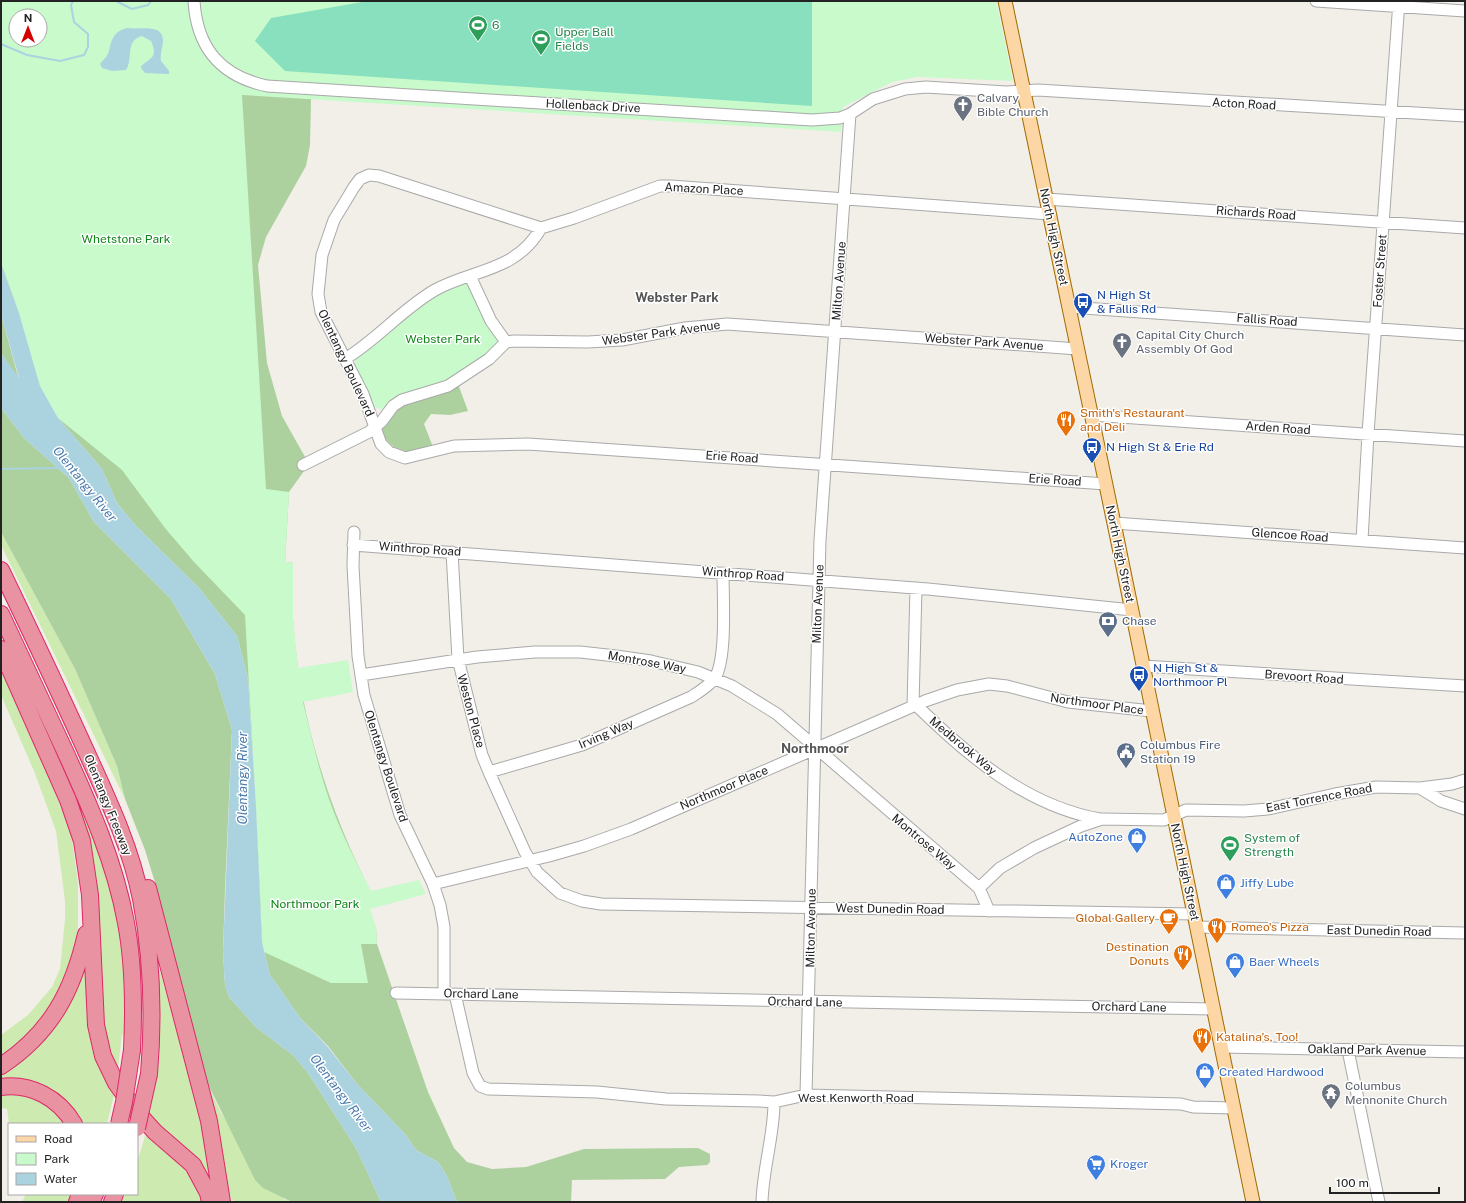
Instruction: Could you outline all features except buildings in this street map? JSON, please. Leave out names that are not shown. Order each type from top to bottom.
[{"type":"highway","name":"Olentangy Freeway","points":[[1,570],[103,787],[125,842],[140,897],[148,945],[152,995],[152,1033],[148,1074],[138,1123]]},
{"type":"highway","name":"Olentangy Freeway","points":[[1,614],[90,807],[115,874],[130,947],[134,1014],[132,1050],[119,1123]]},
{"type":"highway","points":[[1,649],[68,800],[82,841],[87,867],[96,1025],[103,1056],[109,1071],[136,1111],[155,1132],[193,1165],[208,1193],[210,1202]]},
{"type":"highway","points":[[125,842],[138,861],[145,878],[162,941],[209,1121],[222,1202]]},
{"type":"highway","points":[[1,1066],[32,1042],[48,1024],[61,1004],[73,980],[90,917]]},
{"type":"highway","points":[[1,1087],[23,1087],[42,1094],[59,1106],[73,1123]]},
{"type":"main road","name":"North High Street","points":[[1005,1],[1106,484],[1253,1202]]},
{"type":"street","points":[[1316,1],[1399,4],[1465,11]]},
{"type":"street","name":"Foster Street","points":[[1362,540],[1368,434],[1399,4]]},
{"type":"street","name":"Hollenback Drive","points":[[194,6],[204,42],[217,62],[235,76],[267,86],[812,120],[840,118],[850,114],[873,99],[905,88],[926,87],[1006,92],[1024,90]]},
{"type":"street","name":"Acton Road","points":[[1024,90],[1465,116]]},
{"type":"street","name":"Milton Avenue","points":[[806,1095],[819,580],[825,463],[850,114]]},
{"type":"street","name":"Olentangy Boulevard","points":[[375,427],[369,409],[321,312],[318,294],[322,255],[327,237],[334,220],[354,186],[360,179],[369,175],[379,176],[541,228]]},
{"type":"street","name":"Amazon Place","points":[[541,228],[574,218],[660,186],[845,198],[1049,214]]},
{"type":"street","name":"Richards Road","points":[[1046,199],[1465,228]]},
{"type":"street","points":[[345,359],[370,343],[404,313],[436,290],[470,276],[498,267],[510,260],[536,237],[541,228]]},
{"type":"street","points":[[303,465],[375,427],[393,406],[402,400],[448,386],[485,362],[506,342],[491,321],[476,292],[470,276]]},
{"type":"street","name":"Fallis Road","points":[[1069,307],[1465,335]]},
{"type":"street","name":"Webster Park Avenue","points":[[506,342],[526,340],[588,342],[622,340],[685,328],[727,324],[1078,349]]},
{"type":"street","points":[[369,409],[387,414]]},
{"type":"street","name":"Arden Road","points":[[1091,415],[1465,441]]},
{"type":"street","name":"Erie Road","points":[[375,427],[381,444],[389,452],[405,458],[454,446],[528,444],[825,463],[1106,484]]},
{"type":"street","name":"Glencoe Road","points":[[1114,523],[1465,548]]},
{"type":"street","name":"Olentangy Boulevard","points":[[354,532],[353,545],[358,656],[364,695],[400,815],[433,884],[444,927],[449,994],[473,1073],[480,1086]]},
{"type":"street","name":"Winthrop Road","points":[[353,545],[916,588],[1132,610]]},
{"type":"street","name":"Weston Place","points":[[452,552],[458,659],[482,755],[530,861]]},
{"type":"street","points":[[714,678],[719,669],[722,657],[723,573]]},
{"type":"street","points":[[914,705],[916,588]]},
{"type":"street","name":"Montrose Way","points":[[361,675],[458,659],[528,652],[580,652],[651,660],[691,670],[714,678],[759,701],[777,714],[979,888],[989,911]]},
{"type":"street","name":"Brevoort Road","points":[[1143,666],[1465,686]]},
{"type":"street","name":"Irving Way","points":[[489,772],[549,756],[606,735],[691,697],[704,689],[714,678]]},
{"type":"street","name":"Northmoor Place","points":[[433,884],[530,861],[584,846],[631,829],[914,705],[956,690],[989,684],[1007,686],[1068,702],[1152,711]]},
{"type":"street","name":"Medbrook Way","points":[[914,705],[985,768],[1042,800],[1081,814],[1102,819]]},
{"type":"street","name":"East Torrence Road","points":[[1102,819],[1164,820],[1186,810],[1237,812],[1268,809],[1335,794],[1376,787],[1420,788],[1452,784],[1465,780]]},
{"type":"street","points":[[1420,788],[1441,801],[1465,809]]},
{"type":"street","points":[[979,888],[1000,868],[1034,848],[1081,826],[1102,819]]},
{"type":"street","name":"West Dunedin Road","points":[[530,861],[537,872],[560,893],[570,898],[595,903],[989,911],[1195,920]]},
{"type":"street","name":"East Dunedin Road","points":[[1195,920],[1465,933]]},
{"type":"street","name":"Orchard Lane","points":[[396,993],[1213,1009]]},
{"type":"street","name":"Oakland Park Avenue","points":[[1221,1046],[1465,1052]]},
{"type":"street","points":[[1348,1050],[1379,1202]]},
{"type":"street","name":"West Kenworth Road","points":[[480,1086],[492,1089],[597,1092],[666,1099],[774,1102],[806,1095],[1165,1104],[1192,1107],[1234,1108]]},
{"type":"street","points":[[762,1202],[763,1176],[772,1135],[774,1102]]},
{"type":"green space","name":"Whetstone Park","points":[[1,1],[996,1],[1013,81],[918,77],[892,82],[843,107],[841,132],[242,95],[266,489],[289,492],[285,563],[293,562],[293,618],[298,668],[348,660],[353,692],[303,702],[318,763],[333,811],[343,835],[371,891],[419,880],[426,894],[370,909],[376,927],[377,944],[361,944],[368,983],[331,983],[264,952],[262,942],[245,615],[194,562],[165,528],[122,470],[58,418],[40,386],[19,313],[1,263]]},
{"type":"green space","name":"Upper Ball Fields","points":[[368,1],[812,1],[812,106],[285,71],[255,41],[271,18]]},
{"type":"green space","points":[[229,92],[248,92],[311,99],[310,145],[306,166],[266,237],[258,265],[267,363],[282,416],[309,464],[289,492],[285,563],[293,562],[293,620],[302,693],[319,762],[330,796],[342,830],[373,896],[255,781],[248,679],[237,636],[199,588],[136,526],[117,503],[102,469],[58,418],[1,263]]},
{"type":"green space","name":"Webster Park","points":[[468,281],[502,342],[494,351],[452,380],[386,410],[374,407],[354,365],[356,359],[442,290]]},
{"type":"green space","points":[[1,314],[19,380],[1,353]]},
{"type":"green space","points":[[458,384],[468,411],[450,415],[431,414],[424,424],[433,447],[416,451],[402,450],[390,444],[379,430],[395,410],[403,403]]},
{"type":"green space","points":[[1,408],[25,439],[69,478],[94,522],[171,599],[215,674],[232,730],[223,952],[225,985],[229,997],[256,1027],[294,1056],[308,1073],[356,1148],[381,1202],[292,1202],[263,1188],[255,1180],[204,1076],[157,889],[145,850],[125,799],[117,766],[75,669],[1,532]]},
{"type":"green space","points":[[1,532],[75,669],[117,766],[125,799],[1,545]]},
{"type":"green space","points":[[1,669],[47,773],[71,832],[78,883],[78,928],[71,967],[40,1025],[1,1059],[1,1035],[28,1015],[52,987],[60,969],[65,919],[65,901],[56,831],[34,771],[1,695]]},
{"type":"green space","points":[[35,703],[82,805],[104,862],[116,905],[125,968],[126,1040],[122,1034],[117,1077],[104,1043],[95,886],[33,704]]},
{"type":"green space","name":"Northmoor Park","points":[[257,824],[376,927],[377,944],[428,1092],[454,1148],[467,1162],[492,1169],[526,1167],[584,1149],[698,1148],[710,1154],[710,1162],[707,1165],[679,1167],[665,1179],[572,1180],[571,1202],[457,1202],[447,1176],[438,1162],[416,1150],[405,1134],[357,1084],[328,1046],[301,1019],[270,975],[262,943]]},
{"type":"green space","points":[[86,950],[115,1091],[107,1123],[78,1123],[69,1107],[1,1082],[1,1072],[20,1059]]},
{"type":"green space","points":[[156,957],[203,1123],[217,1197],[149,1118],[155,1078],[158,1038],[158,977]]},
{"type":"green space","points":[[204,1076],[221,1113],[284,1199],[292,1202],[235,1202],[231,1199]]},
{"type":"green space","points":[[15,1094],[44,1101],[66,1123],[9,1123],[7,1109],[1,1108],[1,1095]]},
{"type":"green space","points":[[146,1133],[164,1147],[188,1171],[199,1191],[202,1202],[122,1202],[125,1195],[138,1195],[138,1160]]},
{"type":"green space","points":[[26,1195],[71,1195],[68,1202],[22,1202]]},
{"type":"water","points":[[123,29],[151,29],[160,32],[163,42],[161,61],[169,71],[169,74],[145,73],[141,68],[141,66],[154,54],[151,41],[142,36],[136,38],[131,46],[126,70],[112,71],[102,68],[100,64],[108,55],[114,36]]},
{"type":"water","name":"Olentangy River","points":[[1,263],[19,313],[40,386],[58,418],[102,469],[117,503],[136,526],[199,588],[237,636],[248,679],[256,806],[262,943],[270,975],[301,1019],[327,1046],[357,1084],[405,1134],[416,1150],[438,1162],[447,1176],[457,1202],[381,1202],[356,1148],[308,1073],[294,1056],[256,1027],[229,997],[225,985],[223,952],[232,730],[215,674],[171,599],[94,522],[69,478],[25,439],[1,408],[1,353],[19,378],[1,314]]},
{"type":"waterway","points":[[1,44],[27,55],[60,61],[84,55],[88,47],[88,34],[74,22],[71,5],[73,1]]},
{"type":"waterway","points":[[116,1],[132,9],[148,5],[151,1]]},
{"type":"waterway","name":"Olentangy River","points":[[1,469],[58,468]]},
{"type":"place","name":"6","points":[[478,42]]},
{"type":"place","name":"Upper Ball Fields","points":[[541,56]]},
{"type":"place","name":"Calvary Bible Church","points":[[963,122]]},
{"type":"place","name":"N High St & Fallis Rd","points":[[1083,319]]},
{"type":"place","name":"Capital City Church Assembly Of God","points":[[1122,359]]},
{"type":"place","name":"Smith's Restaurant and Deli","points":[[1066,437]]},
{"type":"place","name":"N High St & Erie Rd","points":[[1092,464]]},
{"type":"place","name":"Chase","points":[[1108,638]]},
{"type":"place","name":"N High St & Northmoor Pl","points":[[1139,692]]},
{"type":"place","name":"Columbus Fire Station 19","points":[[1126,769]]},
{"type":"place","name":"AutoZone","points":[[1137,854]]},
{"type":"place","name":"System of Strength","points":[[1230,862]]},
{"type":"place","name":"Jiffy Lube","points":[[1226,900]]},
{"type":"place","name":"Global Gallery","points":[[1169,935]]},
{"type":"place","name":"Romeo's Pizza","points":[[1217,944]]},
{"type":"place","name":"Destination Donuts","points":[[1183,971]]},
{"type":"place","name":"Baer Wheels","points":[[1235,979]]},
{"type":"place","name":"Katalina’s, Too!","points":[[1202,1054]]},
{"type":"place","name":"Created Hardwood","points":[[1205,1089]]},
{"type":"place","name":"Columbus Mennonite Church","points":[[1331,1110]]},
{"type":"place","name":"Kroger","points":[[1096,1181]]},
{"type":"district","name":"Webster Park","points":[[677,297]]},
{"type":"district","name":"Northmoor","points":[[815,748]]}]
